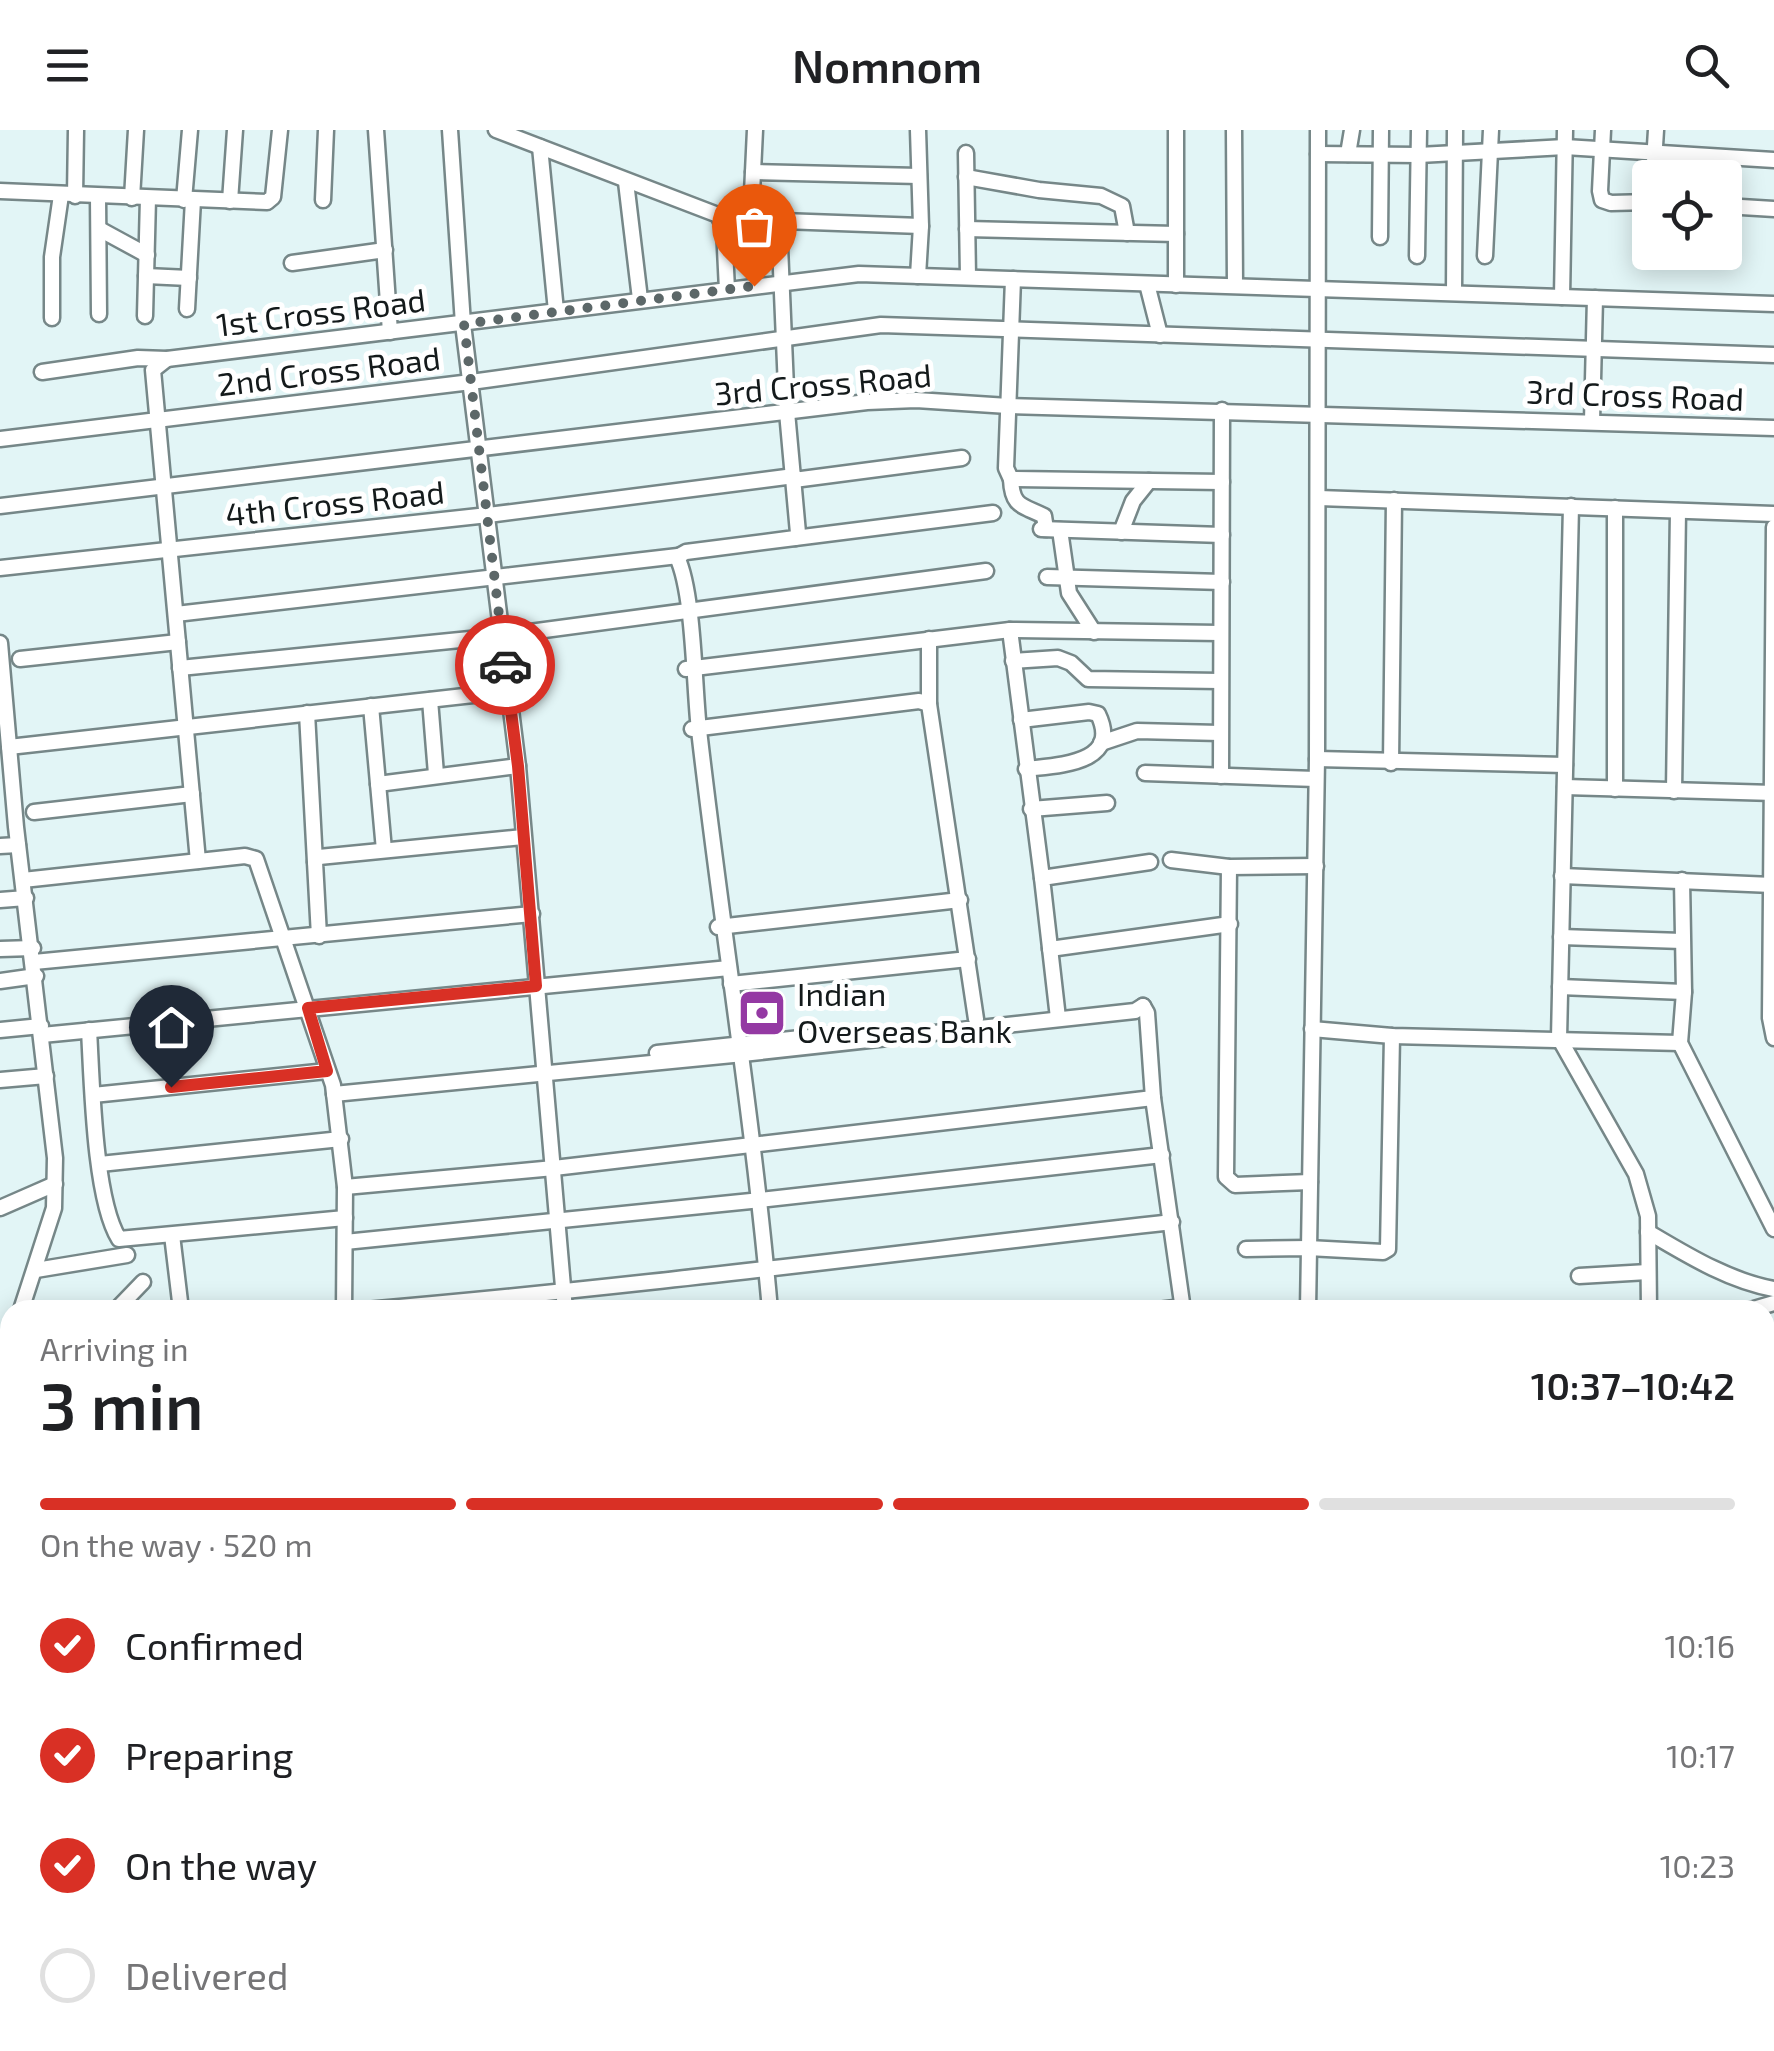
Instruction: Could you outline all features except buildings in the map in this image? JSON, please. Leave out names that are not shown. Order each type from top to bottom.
[{"type":"street","points":[[52,318],[52,256],[68,195],[76,130]]},
{"type":"street","points":[[132,198],[136,130]]},
{"type":"street","points":[[187,309],[190,130]]},
{"type":"street","points":[[230,201],[235,130]]},
{"type":"street","points":[[0,191],[263,202],[273,197],[280,130]]},
{"type":"street","points":[[323,200],[326,130]]},
{"type":"street","points":[[376,130],[390,332]]},
{"type":"street","points":[[450,130],[464,324],[518,766],[564,1300]]},
{"type":"street","points":[[496,130],[718,215],[724,228],[727,290]]},
{"type":"street","points":[[754,130],[752,217],[758,221],[921,226]]},
{"type":"street","points":[[918,130],[918,276]]},
{"type":"street","points":[[1176,130],[1176,284]]},
{"type":"street","points":[[1234,130],[1235,285]]},
{"type":"street","points":[[1308,1300],[1317,760],[1318,130]]},
{"type":"street","points":[[1348,154],[1352,130]]},
{"type":"street","points":[[1380,237],[1381,130]]},
{"type":"street","points":[[1417,256],[1419,130]]},
{"type":"street","points":[[1454,292],[1455,130]]},
{"type":"street","points":[[1485,256],[1490,130]]},
{"type":"street","points":[[1562,297],[1565,130]]},
{"type":"street","points":[[1603,130],[1602,200],[1611,204],[1632,203]]},
{"type":"street","points":[[1654,160],[1656,130]]},
{"type":"street","points":[[540,147],[556,312]]},
{"type":"street","points":[[1318,154],[1565,147],[1774,160]]},
{"type":"street","points":[[966,153],[968,277]]},
{"type":"street","points":[[753,172],[919,176]]},
{"type":"street","points":[[966,177],[1102,196],[1122,206],[1127,233]]},
{"type":"street","points":[[626,182],[640,300]]},
{"type":"street","points":[[98,196],[99,314]]},
{"type":"street","points":[[146,316],[148,198]]},
{"type":"street","points":[[1742,207],[1774,209]]},
{"type":"street","points":[[780,222],[787,412],[798,530],[794,538]]},
{"type":"street","points":[[968,229],[1176,234]]},
{"type":"street","points":[[101,230],[147,255]]},
{"type":"street","points":[[292,263],[385,250]]},
{"type":"street","name":"1st Cross Road","points":[[42,372],[859,274],[1774,304]]},
{"type":"street","points":[[146,276],[189,278]]},
{"type":"street","points":[[1013,279],[1006,468],[1012,497],[1044,516],[1068,576],[1070,593],[1094,632]]},
{"type":"street","points":[[1147,284],[1160,335]]},
{"type":"street","points":[[1592,421],[1595,298]]},
{"type":"street","name":"2nd Cross Road","points":[[0,438],[471,382],[882,325],[1774,355]]},
{"type":"street","points":[[167,360],[153,370],[198,861]]},
{"type":"street","name":"3rd Cross Road","points":[[0,506],[867,402],[916,400],[1774,428]]},
{"type":"street","points":[[1221,776],[1222,410]]},
{"type":"street","name":"4th Cross Road","points":[[0,568],[962,458]]},
{"type":"street","points":[[1011,479],[1222,482]]},
{"type":"street","points":[[1121,532],[1133,501],[1148,481]]},
{"type":"street","points":[[1318,498],[1774,514]]},
{"type":"street","points":[[1391,762],[1394,500]]},
{"type":"street","points":[[1571,506],[1559,1038],[1636,1174],[1646,1203],[1649,1300]]},
{"type":"street","points":[[1614,789],[1615,508]]},
{"type":"street","points":[[1674,791],[1678,511]]},
{"type":"street","points":[[176,614],[678,557],[993,513]]},
{"type":"street","points":[[1774,526],[1774,1038]]},
{"type":"street","points":[[1049,530],[1222,534]]},
{"type":"street","points":[[678,557],[675,561],[695,728],[768,1300]]},
{"type":"street","points":[[180,668],[500,636],[986,571]]},
{"type":"street","points":[[1047,577],[1222,582]]},
{"type":"street","points":[[689,669],[1010,630],[1220,634]]},
{"type":"street","points":[[1010,630],[1057,1013]]},
{"type":"street","points":[[929,639],[929,704],[976,1019]]},
{"type":"street","points":[[20,659],[178,642]]},
{"type":"street","points":[[0,644],[6,755],[55,1158],[54,1208],[25,1300]]},
{"type":"street","points":[[1014,661],[1058,658],[1071,663],[1088,679],[1220,682]]},
{"type":"street","points":[[6,755],[184,726],[509,691]]},
{"type":"street","points":[[430,700],[436,774]]},
{"type":"street","points":[[695,728],[919,701],[929,704]]},
{"type":"street","points":[[371,706],[384,850]]},
{"type":"street","points":[[1020,720],[1094,712],[1100,717],[1102,743]]},
{"type":"street","points":[[307,713],[320,936]]},
{"type":"street","points":[[1026,770],[1082,761],[1102,743],[1137,731],[1220,733]]},
{"type":"street","points":[[1317,760],[1565,765]]},
{"type":"street","points":[[378,784],[518,766]]},
{"type":"street","points":[[1145,772],[1316,779]]},
{"type":"street","points":[[1565,787],[1773,793]]},
{"type":"street","points":[[34,812],[192,794]]},
{"type":"street","points":[[1031,808],[1107,803]]},
{"type":"street","points":[[315,862],[324,856],[523,836]]},
{"type":"street","points":[[0,846],[18,845]]},
{"type":"street","points":[[23,880],[245,856],[256,860],[331,1083],[346,1187],[344,1300]]},
{"type":"street","points":[[1170,860],[1229,868],[1316,866]]},
{"type":"street","points":[[1042,878],[1150,862]]},
{"type":"street","points":[[1229,868],[1226,1177],[1235,1185],[1310,1182]]},
{"type":"street","points":[[1562,876],[1772,884]]},
{"type":"street","points":[[1682,880],[1684,992],[1680,1042],[1774,1229]]},
{"type":"street","points":[[0,900],[26,898]]},
{"type":"street","points":[[721,926],[960,900]]},
{"type":"street","points":[[0,980],[34,962],[532,914]]},
{"type":"street","points":[[1050,949],[1230,924]]},
{"type":"street","points":[[1561,937],[1682,942]]},
{"type":"street","points":[[0,950],[34,962]]},
{"type":"street","points":[[0,1030],[90,1030],[536,986],[968,959]]},
{"type":"street","points":[[1560,987],[1684,992]]},
{"type":"street","points":[[737,1050],[976,1019],[1135,1011],[1143,1006],[1182,1300]]},
{"type":"street","points":[[93,1095],[545,1070],[1057,1013]]},
{"type":"street","points":[[90,1030],[100,1164],[119,1240],[346,1218]]},
{"type":"street","points":[[1312,1030],[1392,1036],[1680,1042]]},
{"type":"street","points":[[1246,1250],[1388,1249],[1392,1036]]},
{"type":"street","points":[[0,1080],[46,1076]]},
{"type":"street","points":[[346,1187],[554,1168],[1153,1098]]},
{"type":"street","points":[[100,1164],[341,1139]]},
{"type":"street","points":[[345,1242],[1162,1155]]},
{"type":"street","points":[[0,1208],[55,1184]]},
{"type":"street","points":[[482,1300],[1172,1222]]},
{"type":"street","points":[[1648,1232],[1736,1278],[1774,1289]]},
{"type":"street","points":[[172,1235],[180,1300]]},
{"type":"street","points":[[36,1270],[127,1256]]},
{"type":"street","points":[[762,1268],[762,1300]]},
{"type":"street","points":[[1579,1276],[1648,1272]]},
{"type":"street","points":[[126,1300],[143,1282]]},
{"type":"way so far","points":[[505,665],[464,324],[754,286]]},
{"type":"place","name":"Indian Overseas Bank","points":[[762,1013]]},
{"type":"route","points":[[171,1087],[327,1071],[308,1008],[536,986],[518,766],[505,665]]}]
